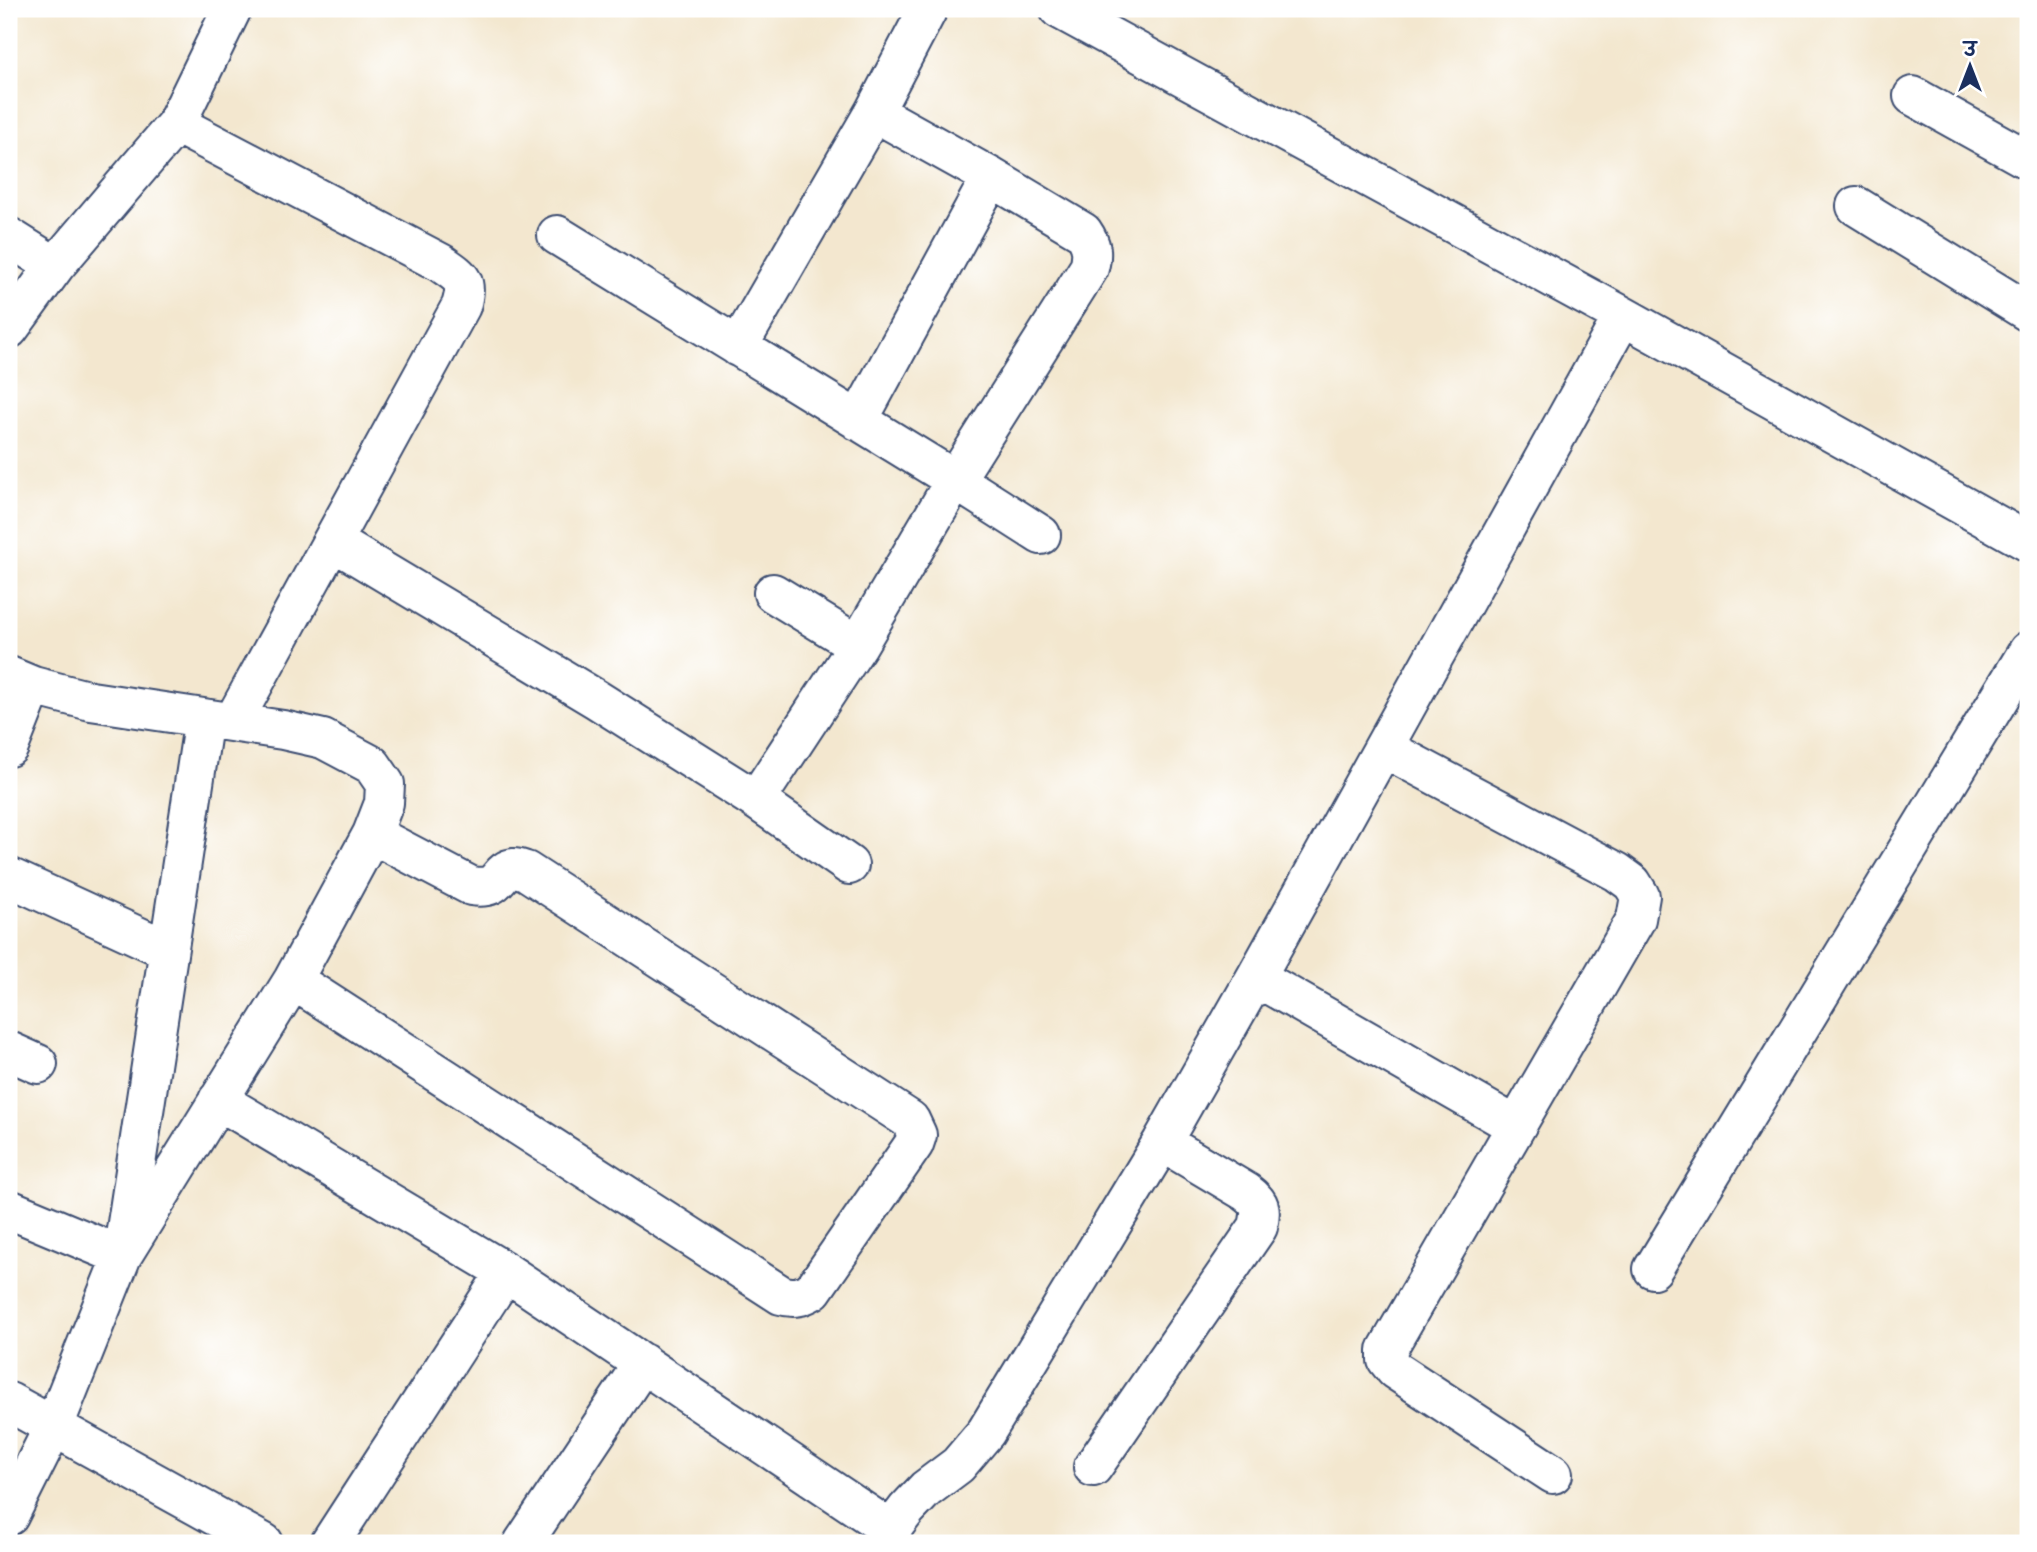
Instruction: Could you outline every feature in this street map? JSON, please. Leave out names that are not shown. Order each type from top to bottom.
[{"type":"street","points":[[9,330],[55,267],[176,124],[232,9]]},
{"type":"street","points":[[738,347],[874,112],[928,9]]},
{"type":"street","points":[[1059,9],[1623,316],[2028,542]]},
{"type":"street","points":[[1913,96],[2028,160]]},
{"type":"street","points":[[756,800],[858,645],[955,480],[1089,268],[1092,254],[1090,242],[1083,232],[874,112]]},
{"type":"street","points":[[122,1256],[169,950],[219,720],[334,542],[461,306],[465,292],[460,277],[441,263],[176,124]]},
{"type":"street","points":[[858,421],[991,177]]},
{"type":"street","points":[[1856,206],[2028,312]]},
{"type":"street","points":[[557,234],[1041,535]]},
{"type":"street","points":[[9,237],[55,267]]},
{"type":"street","points":[[218,1100],[506,1272],[643,1363],[886,1537],[907,1508],[926,1489],[958,1465],[986,1432],[1162,1142],[1623,316]]},
{"type":"street","points":[[334,542],[596,699],[756,800],[849,865]]},
{"type":"street","points":[[773,593],[858,645]]},
{"type":"street","points":[[1653,1269],[2028,651]]},
{"type":"street","points":[[9,747],[21,681],[91,701],[283,730],[323,739],[372,765],[386,784],[384,803],[372,834],[293,980],[122,1256],[54,1426],[9,1516]]},
{"type":"street","points":[[1384,748],[1617,872],[1632,883],[1640,896],[1636,919],[1387,1350],[1387,1360],[1395,1370],[1553,1474]]},
{"type":"street","points":[[293,980],[781,1295],[790,1298],[802,1297],[813,1290],[914,1144],[917,1135],[909,1120],[526,871],[513,868],[504,872],[493,885],[483,888],[471,886],[372,834]]},
{"type":"street","points":[[9,877],[169,950]]},
{"type":"street","points":[[1256,977],[1516,1126]]},
{"type":"street","points":[[1093,1467],[1258,1227],[1261,1211],[1256,1199],[1162,1142]]},
{"type":"street","points":[[9,1209],[122,1256]]},
{"type":"street","points":[[330,1543],[506,1272]]},
{"type":"street","points":[[523,1543],[643,1363]]},
{"type":"street","points":[[9,1402],[264,1543]]}]
